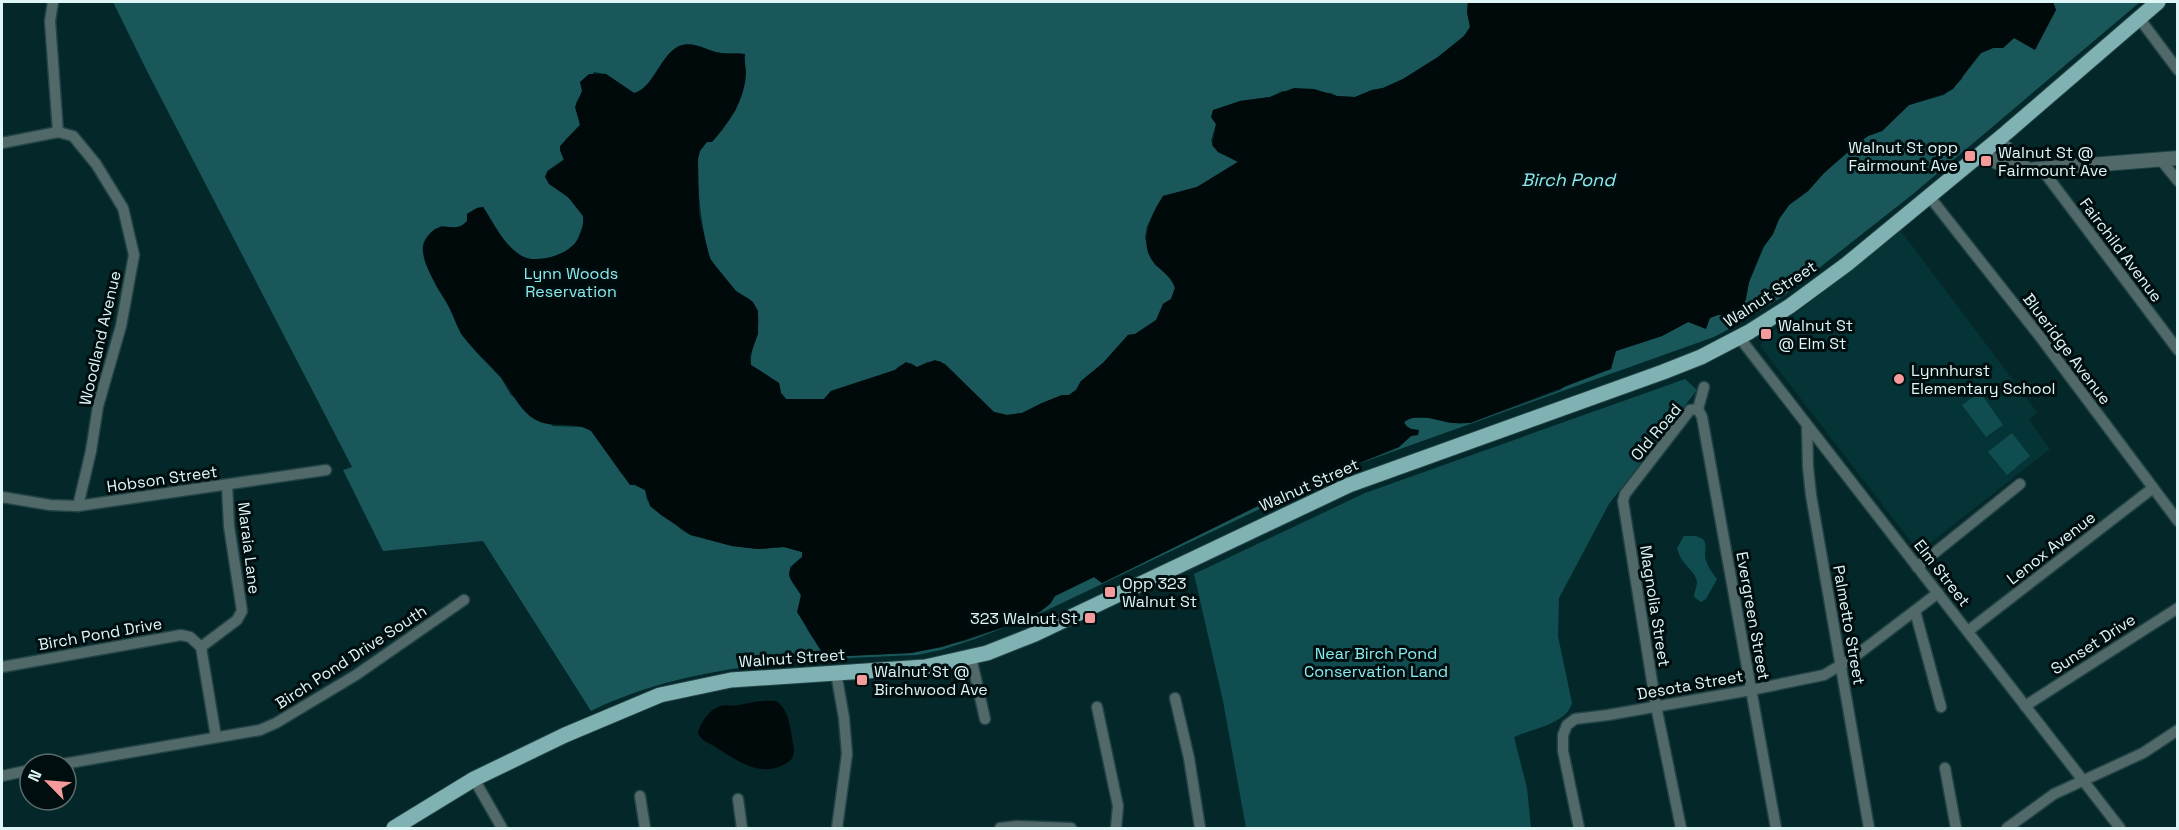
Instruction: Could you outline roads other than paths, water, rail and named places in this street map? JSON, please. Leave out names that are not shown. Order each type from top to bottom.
[{"type":"main road","name":"Walnut Street","points":[[394,828],[474,779],[566,735],[660,695],[731,680],[926,667],[971,657],[1035,634],[1349,485],[1701,357],[1773,317],[1824,282],[1998,140],[2158,2]]},
{"type":"street","points":[[2,143],[58,132],[50,21],[53,2]]},
{"type":"street","points":[[2139,18],[2178,70]]},
{"type":"street","name":"Woodland Avenue","points":[[58,132],[66,132],[72,136],[96,164],[123,208],[134,255],[121,326],[98,406],[91,451],[78,506]]},
{"type":"street","points":[[1998,140],[2027,170]]},
{"type":"street","points":[[1981,154],[2015,171],[2178,158]]},
{"type":"street","points":[[2160,159],[2178,181]]},
{"type":"street","name":"Fairchild Avenue","points":[[2041,168],[2178,350]]},
{"type":"street","name":"Blueridge Avenue","points":[[1929,196],[2041,338],[2178,521]]},
{"type":"street","name":"Elm Street","points":[[1739,337],[2120,828]]},
{"type":"street","name":"Old Road","points":[[1625,494],[1690,410],[1698,409],[1704,387]]},
{"type":"street","name":"Evergreen Street","points":[[1698,409],[1702,417],[1776,828]]},
{"type":"street","name":"Palmetto Street","points":[[1808,426],[1811,495],[1869,828]]},
{"type":"street","name":"Hobson Street","points":[[2,497],[51,505],[78,506],[326,470]]},
{"type":"street","points":[[1917,567],[2020,484]]},
{"type":"street","name":"Maraia Lane","points":[[201,647],[237,620],[242,611],[229,526],[227,485]]},
{"type":"street","name":"Lenox Avenue","points":[[1968,631],[2153,488]]},
{"type":"street","name":"Magnolia Street","points":[[1625,494],[1624,511],[1656,706],[1681,828]]},
{"type":"street","name":"Desota Street","points":[[1579,828],[1563,751],[1563,735],[1567,725],[1575,719],[1751,690],[1824,675],[1841,666],[1938,593]]},
{"type":"street","name":"Birch Pond Drive South","points":[[216,737],[260,730],[276,723],[356,675],[464,600]]},
{"type":"street","name":"Sunset Drive","points":[[2025,705],[2178,608]]},
{"type":"street","points":[[1915,611],[1941,707]]},
{"type":"street","name":"Birch Pond Drive","points":[[2,667],[181,635],[190,637],[201,647]]},
{"type":"street","points":[[78,761],[216,737],[201,647]]},
{"type":"street","points":[[971,657],[985,719]]},
{"type":"street","points":[[836,673],[844,718],[847,754],[837,828]]},
{"type":"street","points":[[1175,698],[1189,758],[1200,828]]},
{"type":"street","points":[[1097,707],[1118,806],[1116,828]]},
{"type":"street","points":[[2007,828],[2054,794],[2143,753],[2178,730]]},
{"type":"street","points":[[1945,768],[1956,828]]},
{"type":"street","points":[[2,776],[18,773]]},
{"type":"street","points":[[474,779],[502,828]]},
{"type":"street","points":[[640,796],[645,828]]},
{"type":"street","points":[[738,799],[742,828]]},
{"type":"street","points":[[1000,828],[1017,826],[1071,828]]},
{"type":"water","name":"Birch Pond","points":[[1468,2],[2053,2],[2056,10],[2035,50],[2014,38],[2003,48],[1993,48],[1981,53],[1953,89],[1909,105],[1882,131],[1868,136],[1824,173],[1808,191],[1789,205],[1779,219],[1773,234],[1763,247],[1749,282],[1744,306],[1730,315],[1710,318],[1706,329],[1688,322],[1662,336],[1616,351],[1611,369],[1470,423],[1422,417],[1410,419],[1404,422],[1405,424],[1412,429],[1419,430],[1418,435],[1411,436],[1399,447],[1278,496],[1102,583],[1094,577],[1055,596],[1050,604],[1040,612],[1004,627],[942,647],[911,653],[825,657],[797,612],[801,595],[790,579],[789,571],[802,557],[802,552],[784,547],[758,549],[732,546],[691,535],[650,506],[645,490],[630,485],[591,431],[577,426],[548,424],[534,419],[519,404],[500,376],[463,336],[426,265],[423,247],[431,232],[436,228],[462,225],[467,221],[467,214],[483,207],[503,239],[526,258],[539,259],[554,256],[575,243],[582,228],[583,216],[568,197],[549,184],[545,177],[547,172],[564,160],[560,146],[580,125],[575,107],[582,91],[580,82],[589,74],[606,74],[634,93],[647,85],[672,50],[684,44],[721,53],[745,54],[745,83],[739,102],[718,135],[712,142],[707,142],[700,151],[698,159],[699,214],[710,259],[736,291],[753,302],[758,311],[758,334],[750,356],[751,365],[779,383],[781,393],[786,399],[824,399],[831,391],[895,370],[906,362],[917,367],[935,360],[945,364],[994,412],[1007,415],[1022,413],[1062,395],[1069,395],[1076,390],[1081,381],[1103,363],[1128,335],[1135,334],[1156,320],[1163,304],[1171,299],[1175,288],[1170,278],[1151,258],[1147,249],[1147,231],[1163,196],[1197,187],[1238,162],[1218,152],[1212,145],[1216,124],[1211,117],[1213,110],[1240,101],[1270,97],[1294,88],[1314,89],[1337,96],[1355,97],[1383,88],[1403,79],[1438,57],[1464,36],[1470,27]]},
{"type":"water","points":[[776,701],[787,716],[794,754],[789,761],[776,768],[758,769],[750,766],[702,739],[698,734],[706,717],[720,706]]},
{"type":"place","name":"Walnut St opp Fairmount Ave","points":[[1970,156]]},
{"type":"place","name":"Walnut St @ Fairmount Ave","points":[[1986,161]]},
{"type":"place","name":"Walnut St @ Elm St","points":[[1766,334]]},
{"type":"place","name":"Lynnhurst Elementary School","points":[[1899,379]]},
{"type":"place","name":"Opp 323 Walnut St","points":[[1110,592]]},
{"type":"place","name":"323 Walnut St","points":[[1090,618]]},
{"type":"place","name":"Walnut St @ Birchwood Ave","points":[[862,680]]},
{"type":"park label","name":"Lynn Woods Reservation","points":[[571,282]]},
{"type":"park label","name":"Near Birch Pond Conservation Land","points":[[1376,662]]}]
